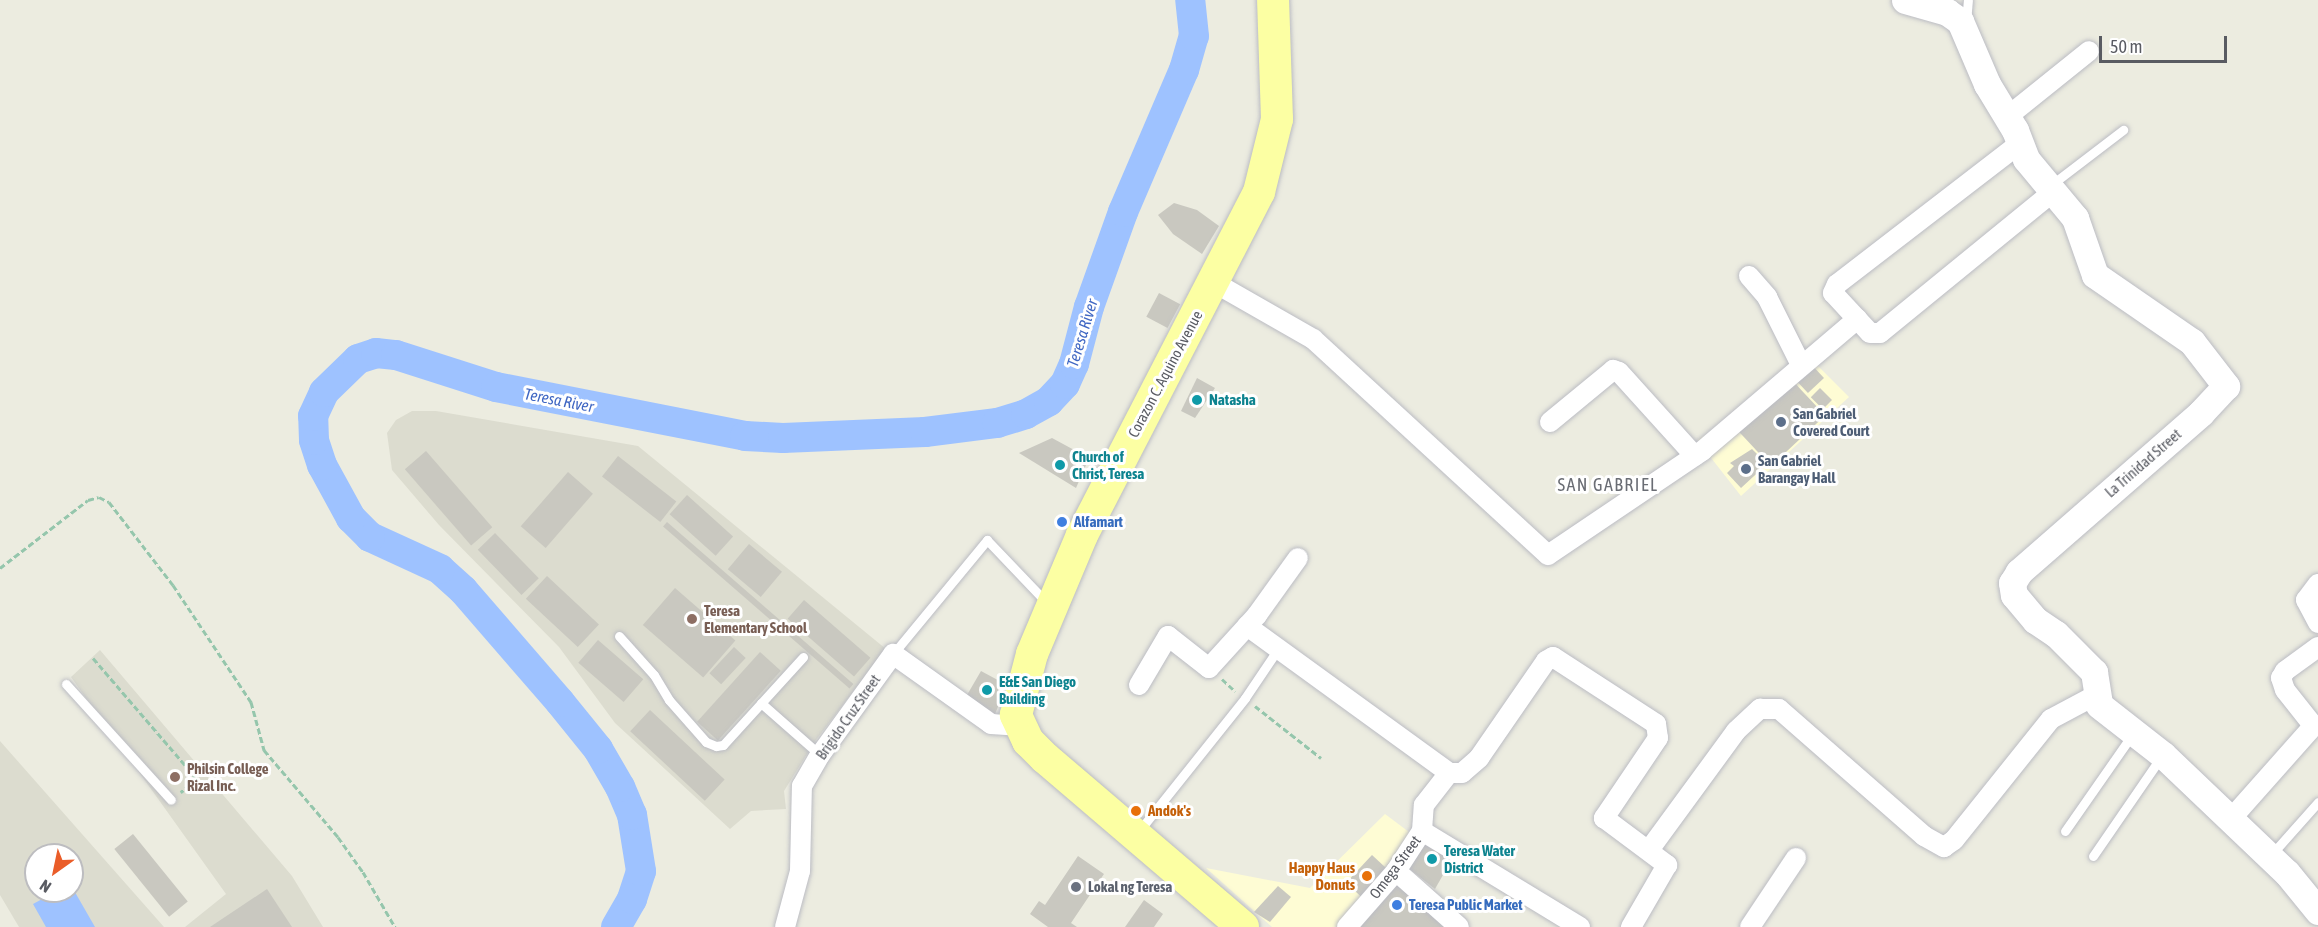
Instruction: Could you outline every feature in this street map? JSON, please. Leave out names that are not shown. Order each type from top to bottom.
[{"type":"main road","name":"Corazon C. Aquino Avenue","points":[[1018,726],[1017,705],[1052,608],[1120,459],[1215,283],[1258,192],[1274,141],[1279,89],[1273,0]]},
{"type":"main road","points":[[1018,726],[1045,758],[1134,837],[1243,927]]},
{"type":"street","name":"La Trinidad Street","points":[[1905,0],[1954,15],[1966,30],[1987,84],[2007,117],[2026,159],[2075,218],[2095,274],[2192,342],[2226,386],[2201,413],[2019,572],[2012,583],[2014,595],[2035,620],[2056,634],[2094,672],[2099,705],[2163,755],[2269,856],[2318,911]]},
{"type":"street","points":[[2007,117],[2089,51]]},
{"type":"street","points":[[2019,144],[1837,284],[1833,293],[1870,333],[1880,333],[2051,190]]},
{"type":"street","points":[[1749,276],[1767,297],[1801,364]]},
{"type":"street","points":[[1215,283],[1313,339],[1548,555],[1695,456],[1801,364],[1857,319]]},
{"type":"street","points":[[1550,422],[1613,370],[1619,372],[1695,456]]},
{"type":"street","points":[[1139,684],[1168,636],[1209,668],[1247,626],[1298,558]]},
{"type":"street","points":[[2318,584],[2306,600],[2318,622]]},
{"type":"street","points":[[1247,626],[1280,646],[1449,772],[1462,773],[1479,758],[1546,661],[1560,659],[1656,724],[1660,731],[1604,818],[1667,865],[1666,872],[1631,927]]},
{"type":"street","points":[[2230,820],[2310,730],[2312,724],[2285,690],[2282,678],[2285,671],[2318,647]]},
{"type":"street","points":[[893,654],[991,724],[1018,726]]},
{"type":"street","name":"Brigido Cruz Street","points":[[785,927],[800,871],[802,786],[820,755],[893,654]]},
{"type":"street","points":[[1649,850],[1736,731],[1760,709],[1779,709],[1924,836],[1944,847],[1954,840],[2051,719],[2096,695]]},
{"type":"street","name":"Omega Street","points":[[1347,927],[1396,871],[1422,831],[1424,805],[1449,772]]},
{"type":"street","points":[[1422,831],[1581,927]]},
{"type":"street","points":[[1750,927],[1796,858]]},
{"type":"street","points":[[1396,871],[1459,927]]},
{"type":"lane","points":[[1966,30],[1968,0]]},
{"type":"lane","points":[[2051,190],[2123,130]]},
{"type":"lane","points":[[893,654],[987,540],[1052,608]]},
{"type":"lane","points":[[619,636],[706,742],[723,745],[803,657]]},
{"type":"lane","points":[[1134,837],[1245,698],[1280,646]]},
{"type":"lane","points":[[66,684],[171,800]]},
{"type":"lane","points":[[761,703],[820,755]]},
{"type":"lane","points":[[2066,831],[2134,732]]},
{"type":"lane","points":[[2093,856],[2163,755]]},
{"type":"lane","points":[[2269,856],[2318,802]]},
{"type":"path","points":[[0,568],[88,500],[99,497],[109,502],[173,585],[251,702],[264,750],[338,837],[363,872],[394,927]]},
{"type":"path","points":[[93,658],[197,778],[171,800]]},
{"type":"path","points":[[1209,668],[1321,758]]},
{"type":"shaded area","points":[[1803,351],[1849,397],[1741,496],[1697,440],[1739,414]]},
{"type":"shaded area","name":"Teresa Elementary School","points":[[412,411],[436,411],[638,446],[886,649],[815,741],[784,791],[786,809],[751,811],[730,829],[615,723],[559,647],[439,525],[392,470],[387,433],[396,420]]},
{"type":"shaded area","name":"Philsin College Rizal Inc.","points":[[100,650],[292,876],[323,927],[185,927],[226,894],[71,677]]},
{"type":"shaded area","points":[[0,741],[164,927],[19,927],[0,895]]},
{"type":"shaded area","points":[[1385,814],[1413,835],[1338,927],[1272,927],[1206,868],[1310,888]]},
{"type":"water","points":[[81,903],[95,927],[46,927],[33,904]]},
{"type":"building","points":[[1174,203],[1197,210],[1219,226],[1202,254],[1173,234],[1158,215]]},
{"type":"building","points":[[1159,293],[1180,304],[1168,328],[1146,317]]},
{"type":"building","points":[[1809,362],[1824,378],[1808,393],[1793,377]]},
{"type":"building","name":"Natasha","points":[[1197,378],[1215,388],[1195,418],[1181,411]]},
{"type":"building","name":"San Gabriel Covered Court","points":[[1791,379],[1825,416],[1771,466],[1737,429]]},
{"type":"building","points":[[1820,388],[1832,400],[1823,409],[1811,397]]},
{"type":"building","name":"Church of Christ, Teresa","points":[[1052,438],[1089,458],[1076,488],[1019,453]]},
{"type":"building","name":"San Gabriel Barangay Hall","points":[[1752,449],[1767,464],[1741,488],[1727,473],[1734,466],[1730,463]]},
{"type":"building","points":[[426,451],[492,527],[471,546],[405,469]]},
{"type":"building","points":[[618,456],[676,502],[660,522],[602,476]]},
{"type":"building","points":[[568,472],[593,494],[546,548],[521,526]]},
{"type":"building","points":[[687,495],[733,536],[716,556],[670,514]]},
{"type":"building","points":[[667,522],[853,684],[849,689],[663,527]]},
{"type":"building","points":[[495,533],[539,578],[521,595],[478,550]]},
{"type":"building","points":[[749,544],[782,572],[761,597],[728,569]]},
{"type":"building","points":[[547,576],[599,624],[578,647],[526,599]]},
{"type":"building","points":[[675,588],[735,640],[703,677],[643,625]]},
{"type":"building","points":[[804,600],[870,658],[854,677],[788,619]]},
{"type":"building","points":[[598,640],[643,679],[624,702],[578,663]]},
{"type":"building","points":[[734,647],[746,658],[721,684],[709,673]]},
{"type":"building","points":[[760,652],[781,671],[718,741],[697,722]]},
{"type":"building","name":"E&E San Diego Building","points":[[981,671],[1007,685],[995,714],[967,695]]},
{"type":"building","points":[[650,710],[725,780],[705,801],[630,731]]},
{"type":"building","points":[[133,834],[188,902],[169,917],[114,849]]},
{"type":"building","name":"Teresa Water District","points":[[1425,836],[1456,852],[1435,889],[1407,867]]},
{"type":"building","name":"Happy Haus Donuts","points":[[1372,855],[1387,869],[1361,897],[1346,883]]},
{"type":"building","name":"Lokal ng Teresa","points":[[1078,856],[1104,874],[1071,923],[1077,927],[1048,927],[1030,914],[1039,901],[1045,905]]},
{"type":"building","name":"Teresa Public Market","points":[[1394,883],[1446,927],[1357,927]]},
{"type":"building","points":[[1278,886],[1291,897],[1270,922],[1254,912]]},
{"type":"building","points":[[267,889],[292,927],[210,927]]},
{"type":"building","points":[[1144,900],[1163,914],[1154,927],[1125,927]]},
{"type":"waterway","name":"Teresa River","points":[[616,927],[632,899],[641,871],[632,815],[620,787],[598,749],[463,590],[440,569],[370,537],[351,518],[322,465],[314,440],[313,416],[324,392],[358,359],[376,353],[396,355],[496,387],[745,436],[783,438],[925,432],[997,423],[1026,414],[1049,401],[1065,384],[1074,364],[1089,307],[1123,212],[1184,70],[1194,36],[1190,0]]},
{"type":"place","name":"Natasha","points":[[1197,400]]},
{"type":"place","name":"San Gabriel Covered Court","points":[[1781,422]]},
{"type":"place","name":"Church of Christ, Teresa","points":[[1060,465]]},
{"type":"place","name":"San Gabriel Barangay Hall","points":[[1746,469]]},
{"type":"place","name":"Alfamart","points":[[1062,522]]},
{"type":"place","name":"Teresa Elementary School","points":[[692,619]]},
{"type":"place","name":"E&E San Diego Building","points":[[987,690]]},
{"type":"place","name":"Philsin College Rizal Inc.","points":[[175,777]]},
{"type":"place","name":"Andok's","points":[[1136,811]]},
{"type":"place","name":"Teresa Water District","points":[[1432,859]]},
{"type":"place","name":"Happy Haus Donuts","points":[[1367,876]]},
{"type":"place","name":"Lokal ng Teresa","points":[[1076,887]]},
{"type":"place","name":"Teresa Public Market","points":[[1397,905]]},
{"type":"district","name":"SAN GABRIEL","points":[[1608,485]]}]
